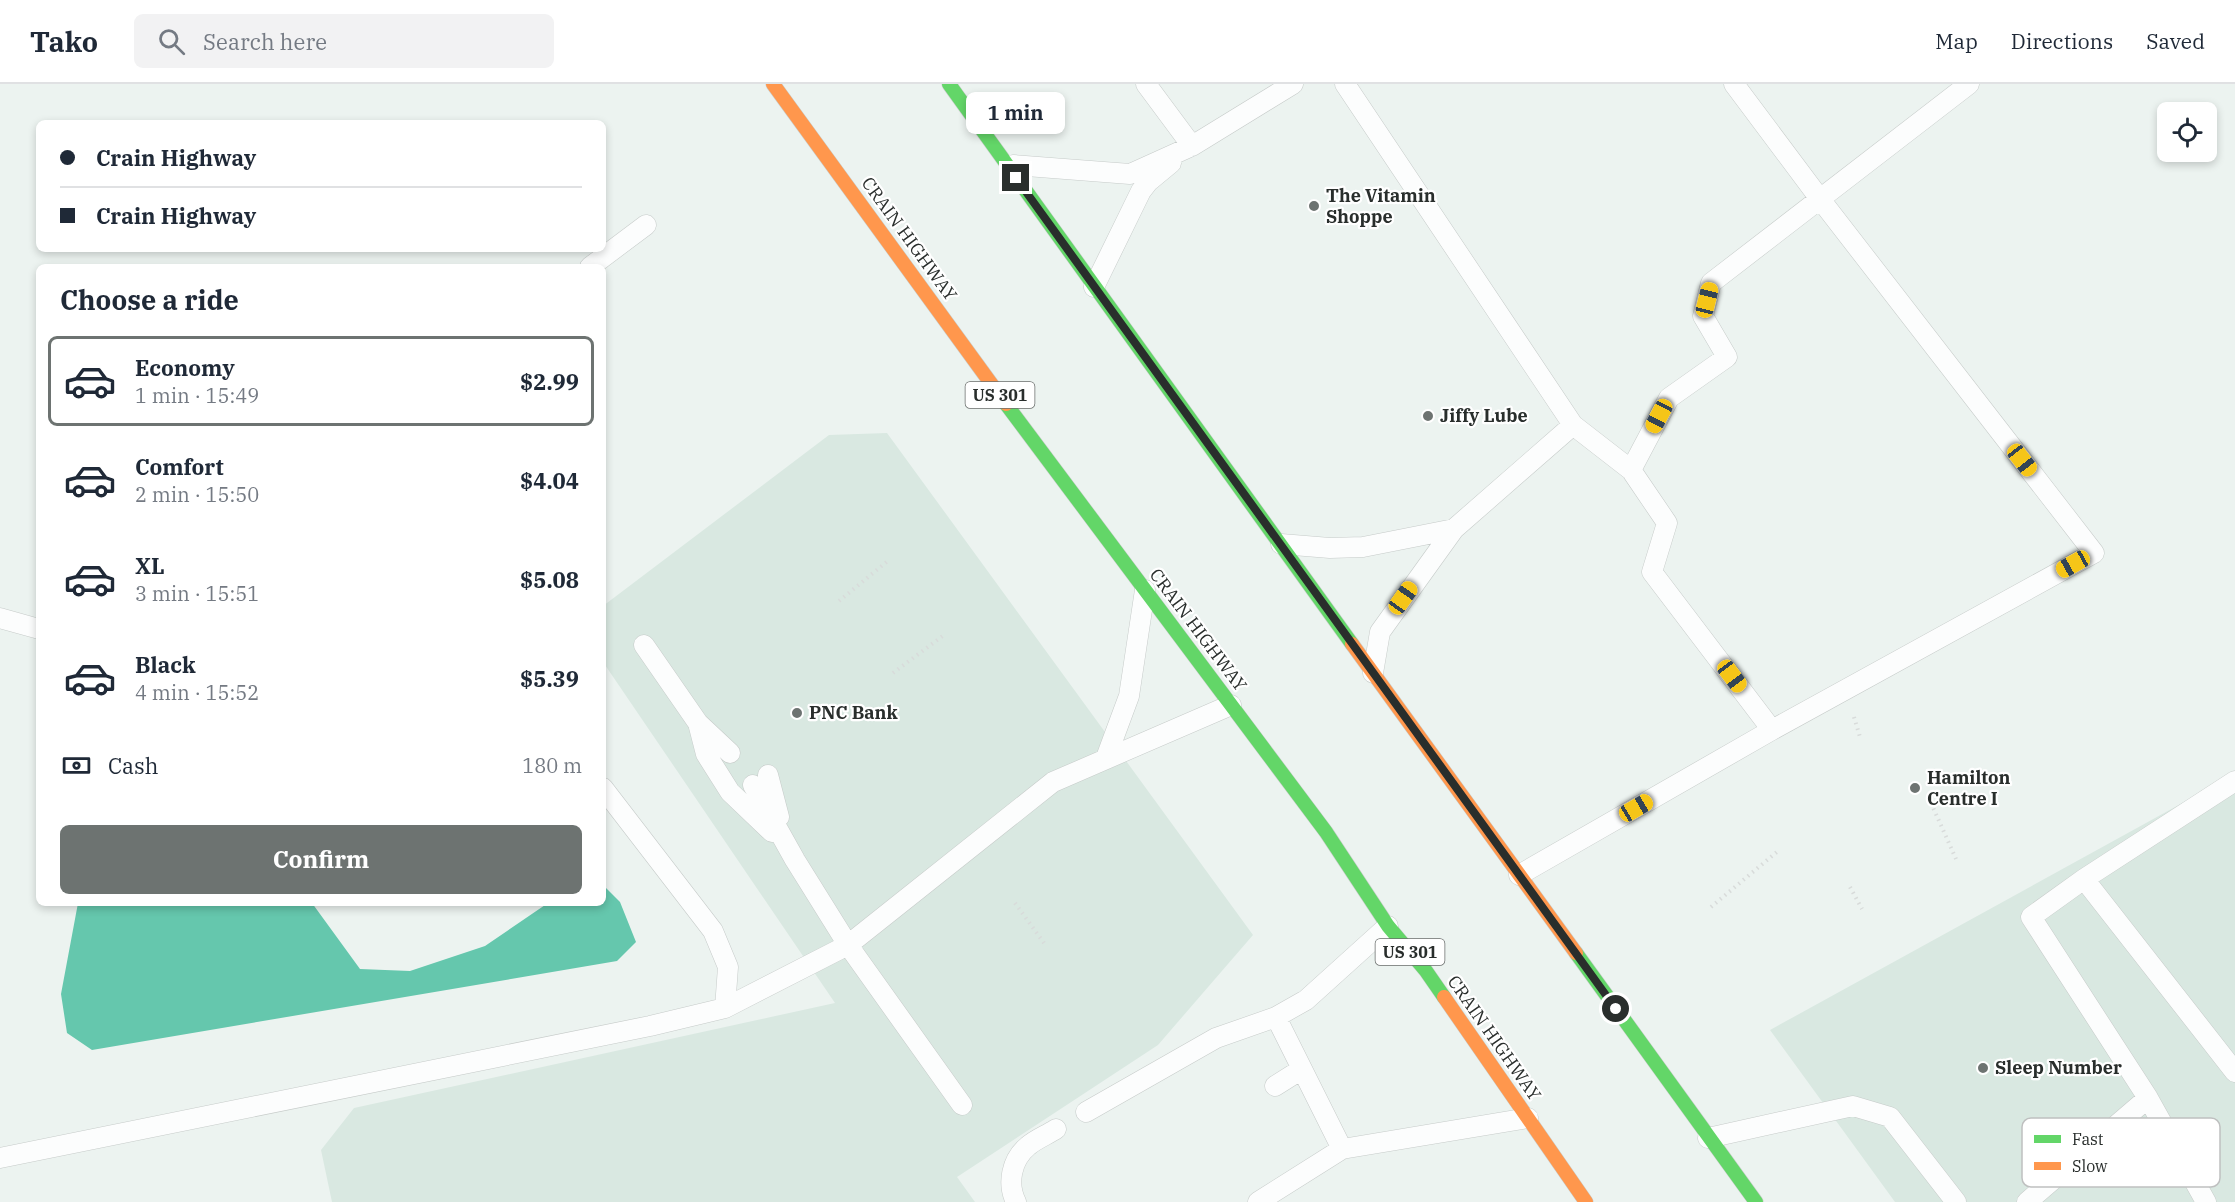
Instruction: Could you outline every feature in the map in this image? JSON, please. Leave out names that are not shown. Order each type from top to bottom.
[{"type":"highway","name":"CRAIN HIGHWAY","points":[[773,84],[1326,832],[1388,926],[1426,970],[1586,1202]]},
{"type":"highway","points":[[950,84],[1055,234],[1756,1202]]},
{"type":"highway","points":[[962,84],[1055,234]]},
{"type":"lane","points":[[1146,84],[1192,146]]},
{"type":"lane","points":[[1013,165],[1130,174],[1192,146],[1293,84]]},
{"type":"lane","points":[[1345,84],[1573,425],[1631,470],[1666,523],[1652,572],[1772,730]]},
{"type":"lane","points":[[1519,875],[1772,730],[2094,553],[1820,199],[1734,84]]},
{"type":"lane","points":[[1631,470],[1669,398],[1727,357],[1703,316],[1711,283],[1969,84]]},
{"type":"lane","points":[[1094,287],[1141,191],[1148,182],[1192,146]]},
{"type":"lane","points":[[594,264],[646,225]]},
{"type":"lane","points":[[1373,673],[1380,632],[1454,529],[1573,425]]},
{"type":"lane","points":[[1281,544],[1330,548],[1362,547],[1454,529]]},
{"type":"lane","points":[[1106,758],[1129,696],[1145,590]]},
{"type":"lane","points":[[0,618],[36,628]]},
{"type":"lane","points":[[644,645],[698,723],[706,754],[730,792],[787,846]]},
{"type":"lane","points":[[0,1158],[639,1029],[725,1008],[848,945],[1053,782],[1231,705]]},
{"type":"lane","points":[[698,723],[736,749]]},
{"type":"lane","points":[[760,780],[787,846],[848,945],[962,1106]]},
{"type":"lane","points":[[2159,1118],[2031,917],[2084,879],[2235,781]]},
{"type":"lane","points":[[606,792],[713,931],[728,967],[725,1008]]},
{"type":"lane","points":[[2084,879],[2235,1072]]},
{"type":"lane","points":[[1086,1112],[1216,1038],[1276,1017],[1306,1000],[1388,926]]},
{"type":"lane","points":[[1276,1017],[1342,1149]]},
{"type":"lane","points":[[1275,1086],[1302,1069]]},
{"type":"lane","points":[[2125,1118],[2148,1098]]},
{"type":"lane","points":[[1708,1138],[1853,1106],[1890,1117],[1956,1202]]},
{"type":"lane","points":[[1258,1202],[1342,1149],[1528,1118]]},
{"type":"lane","points":[[1016,1202],[1011,1191],[1012,1168],[1026,1147],[1056,1129]]},
{"type":"lane","points":[[2027,1202],[2044,1187]]},
{"type":"lane","points":[[2198,1187],[2206,1202]]},
{"type":"path","points":[[839,601],[889,561]]},
{"type":"path","points":[[893,673],[944,635]]},
{"type":"path","points":[[1853,713],[1860,738]]},
{"type":"path","points":[[1932,803],[1956,859]]},
{"type":"path","points":[[1711,907],[1778,851]]},
{"type":"path","points":[[1850,887],[1862,909]]},
{"type":"path","points":[[1015,903],[1044,944]]},
{"type":"shaded area","points":[[887,433],[1253,935],[1158,1045],[957,1177],[975,1202],[332,1202],[321,1150],[354,1108],[835,1003],[606,666],[606,604],[829,435]]},
{"type":"shaded area","points":[[2235,774],[2235,1202],[1895,1202],[1770,1030]]},
{"type":"shaded area","points":[[606,888],[620,902],[636,942],[617,961],[92,1050],[67,1033],[61,994],[77,906],[314,906],[360,969],[410,971],[485,946],[544,906],[606,906]]},
{"type":"traffic: fast","points":[[949,84],[1352,644]]},
{"type":"traffic: fast","points":[[1006,404],[1326,832],[1388,926],[1426,971],[1444,997]]},
{"type":"traffic: fast","points":[[1576,953],[1756,1202]]},
{"type":"traffic: slow","points":[[773,84],[1006,404]]},
{"type":"traffic: slow","points":[[1352,644],[1576,953]]},
{"type":"traffic: slow","points":[[1444,997],[1586,1202]]},
{"type":"place","name":"The Vitamin Shoppe","points":[[1314,206]]},
{"type":"place","name":"Jiffy Lube","points":[[1428,416]]},
{"type":"place","name":"PNC Bank","points":[[797,713]]},
{"type":"place","name":"Hamilton Centre I","points":[[1915,788]]},
{"type":"place","name":"Sleep Number","points":[[1983,1068]]},
{"type":"route","points":[[1016,178],[1616,1009]]}]
